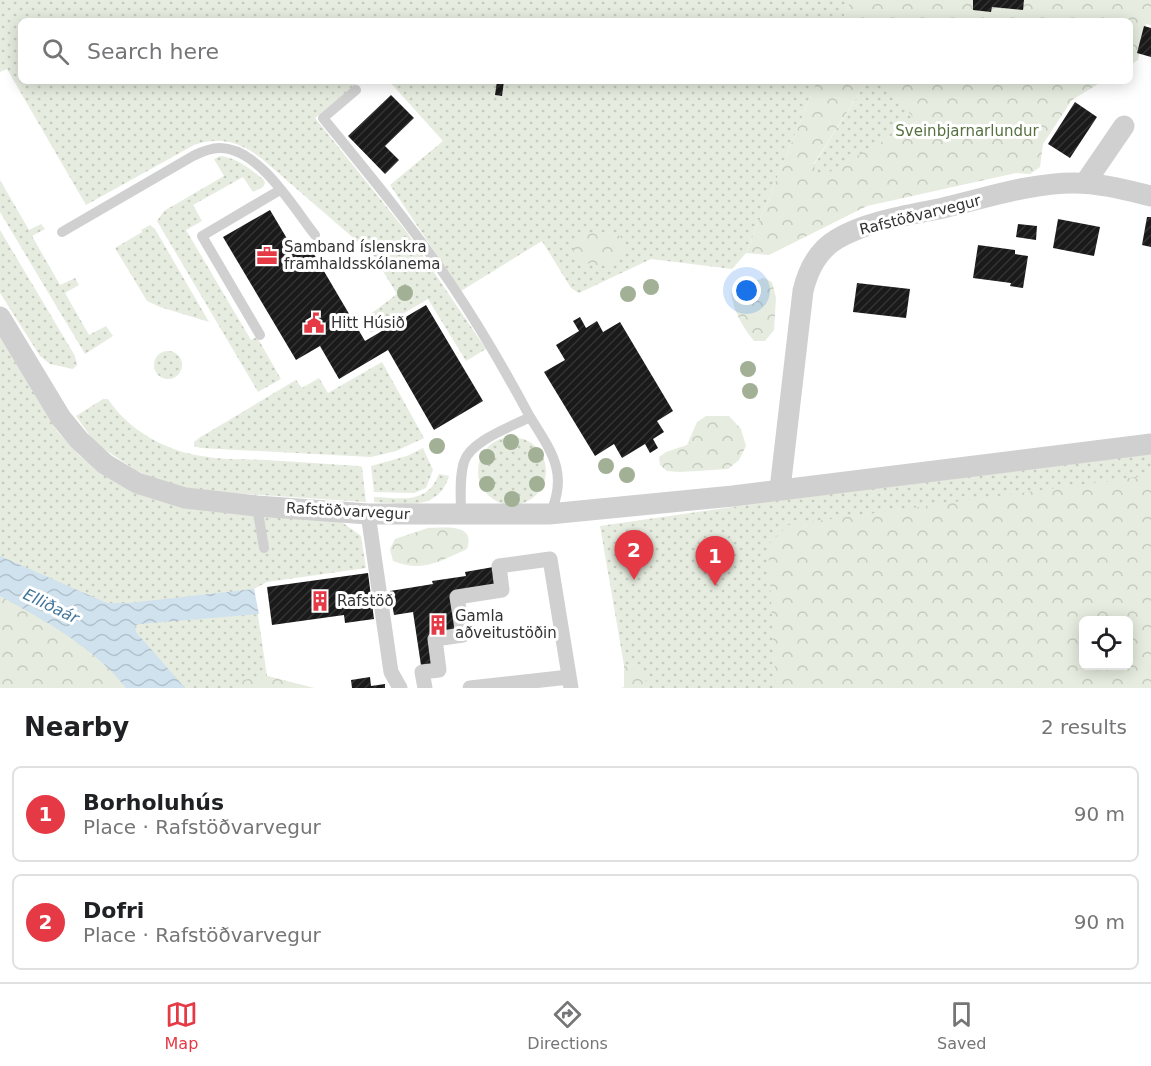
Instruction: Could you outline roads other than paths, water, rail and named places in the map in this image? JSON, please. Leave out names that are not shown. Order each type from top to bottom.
[{"type":"street","points":[[1085,183],[1124,126]]},
{"type":"street","name":"Rafstöðvarvegur","points":[[780,489],[803,291],[810,268],[825,248],[849,233],[885,221],[1033,187],[1085,183],[1151,196]]},
{"type":"street","name":"Rafstöðvarvegur","points":[[0,317],[61,418],[79,440],[105,464],[137,483],[185,498],[257,506],[368,514],[549,514],[733,496],[1151,444]]},
{"type":"street","points":[[368,514],[391,672],[400,688]]},
{"type":"street","points":[[425,688],[422,672],[440,670],[435,639],[463,635],[457,597],[502,590],[499,567],[550,559],[570,682],[470,688]]},
{"type":"lane","points":[[356,90],[323,118],[384,192],[450,282],[494,351],[548,446],[556,465],[558,490],[549,514]]},
{"type":"lane","points":[[62,232],[193,156],[210,149],[221,148],[234,151],[261,167],[315,235]]},
{"type":"lane","points":[[260,335],[202,236],[280,190]]},
{"type":"lane","points":[[460,515],[462,472],[467,455],[477,445],[530,417]]},
{"type":"lane","points":[[257,506],[264,548]]},
{"type":"water","name":"Elliðaár","points":[[0,556],[107,603],[129,603],[254,589],[259,614],[135,626],[136,632],[185,688],[126,688],[99,660],[68,636],[0,596]]},
{"type":"place","name":"Samband íslenskra framhaldsskólanema","points":[[267,256]]},
{"type":"place","name":"Hitt Húsið","points":[[314,323]]},
{"type":"place","name":"Dofri","points":[[634,580]]},
{"type":"place","name":"Borholuhús","points":[[715,586]]},
{"type":"place","name":"Rafstöð","points":[[320,601]]},
{"type":"place","name":"Gamla aðveitustöðin","points":[[438,625]]},
{"type":"park label","name":"Sveinbjarnarlundur","points":[[967,131]]}]
